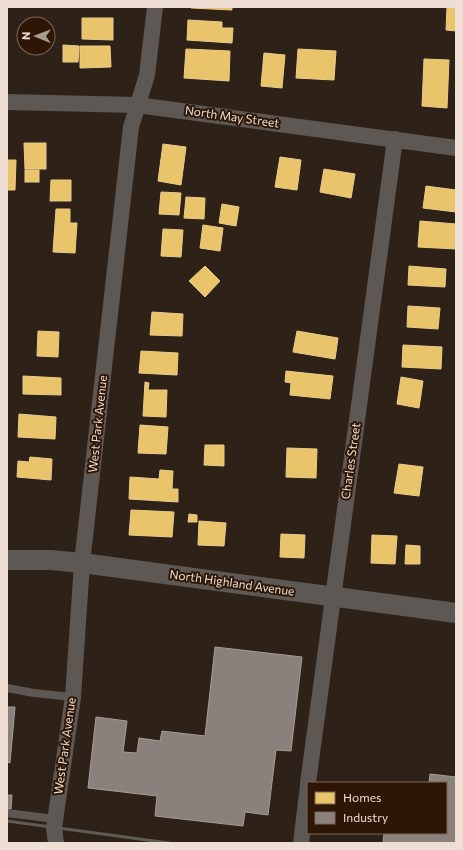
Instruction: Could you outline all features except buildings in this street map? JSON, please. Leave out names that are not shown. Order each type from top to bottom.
[{"type":"street","name":"West Park Avenue","points":[[56,843],[54,828],[72,697],[82,563],[131,127],[147,75],[155,7]]},
{"type":"street","name":"North May Street","points":[[7,102],[137,105],[456,148]]},
{"type":"street","name":"Charles Street","points":[[308,782],[395,139]]},
{"type":"street","name":"North Highland Avenue","points":[[7,560],[51,560],[82,563],[456,613]]},
{"type":"street","points":[[301,843],[307,794]]},
{"type":"lane","points":[[7,688],[34,693],[72,697]]},
{"type":"lane","points":[[7,813],[55,819]]},
{"type":"railway","points":[[7,821],[169,843]]}]
